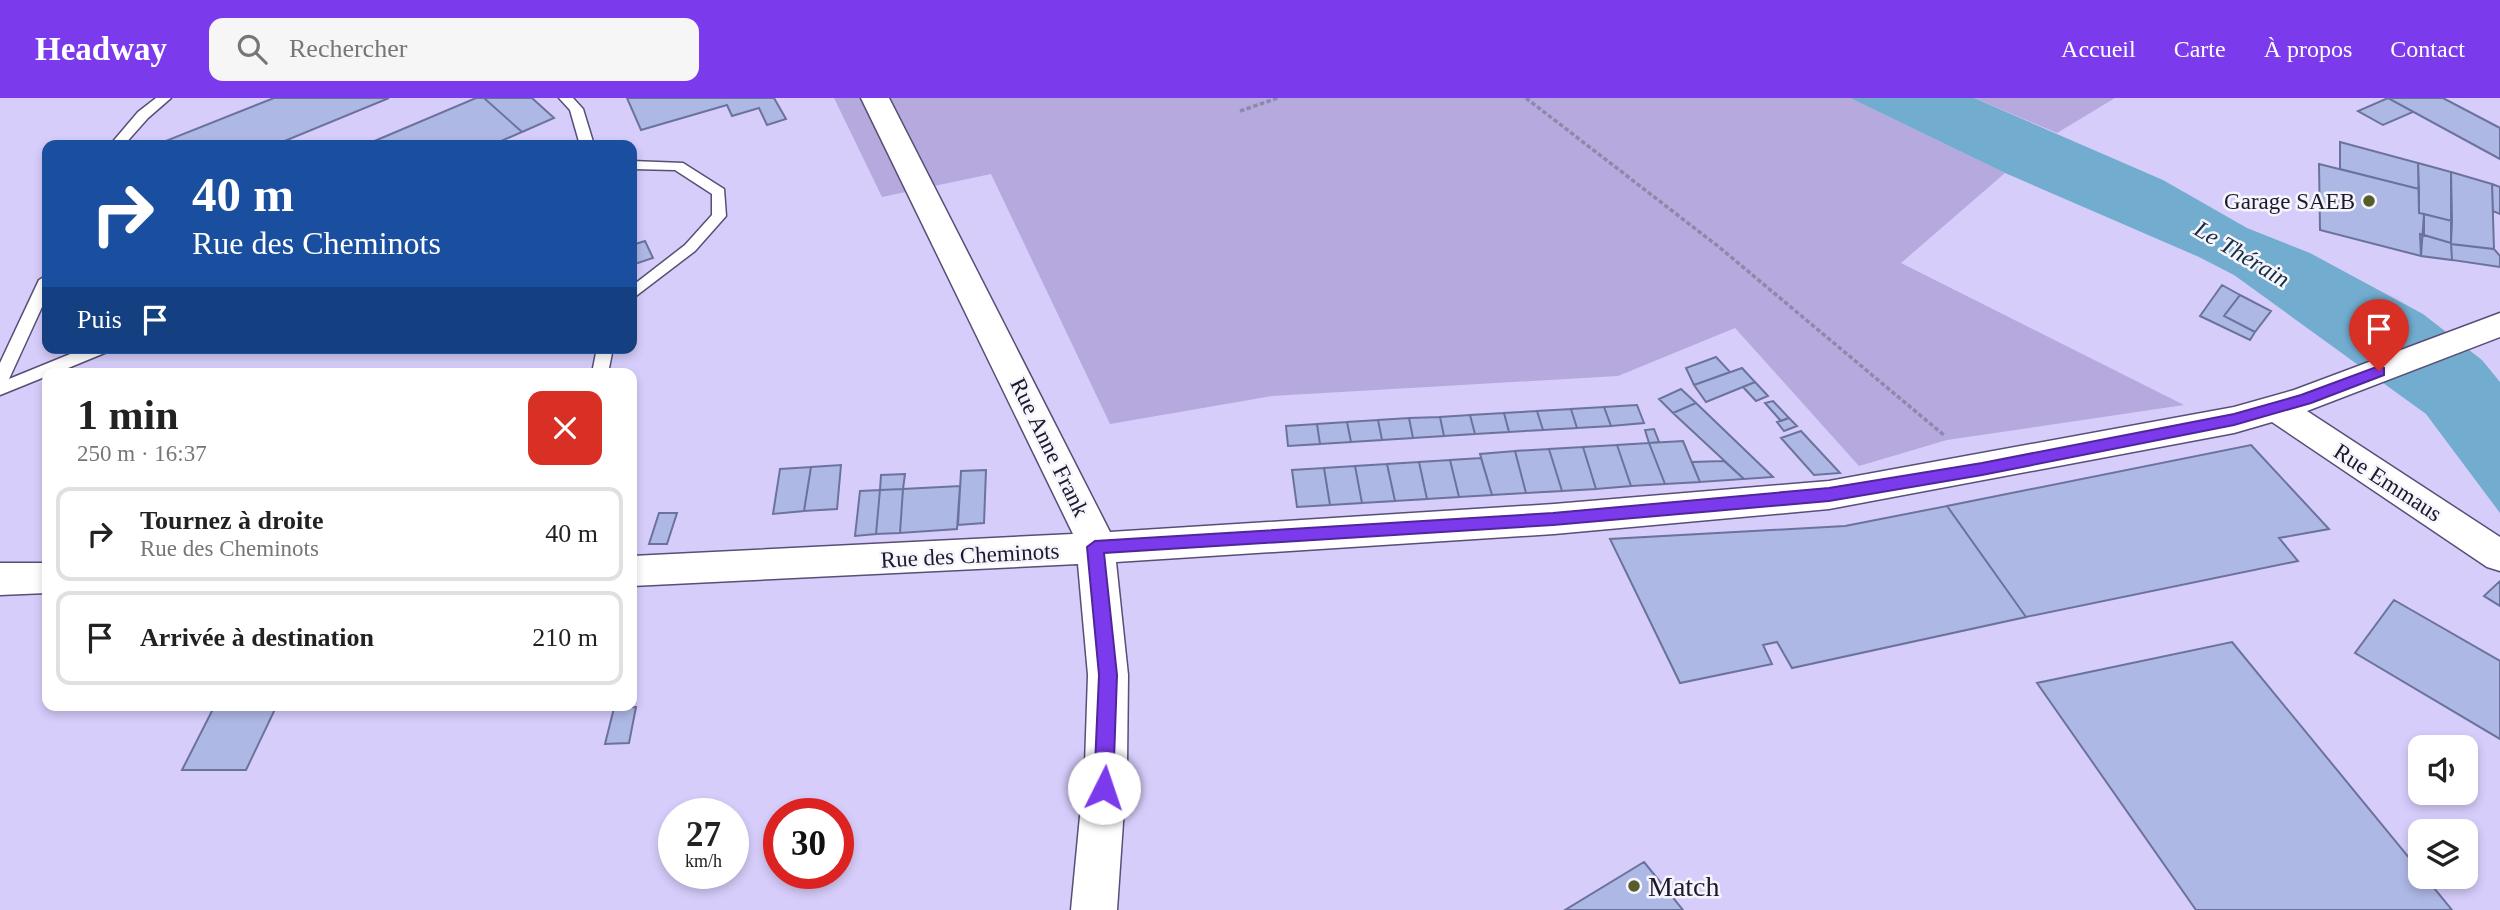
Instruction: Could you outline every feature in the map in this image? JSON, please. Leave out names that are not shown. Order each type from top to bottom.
[{"type":"street","name":"Rue Anne Frank","points":[[875,98],[1069,483],[1088,523],[1095,547],[1108,675],[1106,764],[1094,910]]},
{"type":"street","name":"Rue des Cheminots","points":[[637,570],[762,566],[1553,519],[1779,500],[1982,469],[2234,420],[2356,381],[2486,329]]},
{"type":"street","name":"Rue Emmaus","points":[[2277,408],[2500,556]]},
{"type":"street","points":[[0,579],[42,578]]},
{"type":"lane","points":[[121,140],[142,115],[164,98]]},
{"type":"lane","points":[[566,98],[576,108],[586,140]]},
{"type":"lane","points":[[637,165],[678,166],[719,192],[719,216],[690,248],[637,289]]},
{"type":"lane","points":[[0,380],[42,291]]},
{"type":"lane","points":[[50,368],[86,354]]},
{"type":"lane","points":[[0,388],[42,371]]},
{"type":"path","points":[[1240,111],[1278,98]]},
{"type":"path","points":[[1526,98],[1708,238],[1982,469]]},
{"type":"shaded area","points":[[834,98],[1850,98],[2005,173],[1901,263],[2184,405],[1947,440],[1859,466],[1735,328],[1618,376],[1272,396],[1110,424],[991,174],[882,197]]},
{"type":"shaded area","points":[[1974,98],[2115,98],[2057,133]]},
{"type":"water","name":"Le Thérain","points":[[1850,98],[1974,98],[2163,180],[2247,228],[2310,253],[2423,314],[2482,360],[2500,382],[2500,513],[2426,414],[2234,275],[2199,257],[2005,173]]},
{"type":"building","points":[[274,98],[389,98],[287,140],[168,140]]},
{"type":"building","points":[[476,98],[484,98],[522,132],[504,140],[377,140]]},
{"type":"building","points":[[484,98],[532,98],[554,118],[522,132]]},
{"type":"building","points":[[627,98],[774,98],[786,119],[767,125],[759,108],[732,116],[727,105],[641,130]]},
{"type":"building","points":[[2388,98],[2413,112],[2383,125],[2358,111]]},
{"type":"building","points":[[2388,98],[2443,98],[2500,128],[2500,159]]},
{"type":"building","points":[[2340,142],[2418,163],[2419,189],[2340,169]]},
{"type":"building","points":[[2418,163],[2451,172],[2452,221],[2419,213]]},
{"type":"building","name":"Garage SAEB","points":[[2319,164],[2419,189],[2419,213],[2424,214],[2421,256],[2320,230]]},
{"type":"building","points":[[2451,172],[2492,184],[2494,249],[2451,244]]},
{"type":"building","points":[[2492,184],[2500,187],[2500,214],[2493,211]]},
{"type":"building","points":[[2424,214],[2452,221],[2451,243],[2424,235]]},
{"type":"building","points":[[2420,234],[2451,243],[2452,260],[2421,256]]},
{"type":"building","points":[[645,241],[653,258],[637,263],[637,243]]},
{"type":"building","points":[[2451,244],[2494,249],[2500,256],[2500,267],[2452,260]]},
{"type":"building","points":[[2222,285],[2240,295],[2224,316],[2255,332],[2250,340],[2200,316]]},
{"type":"building","points":[[2240,295],[2271,311],[2255,332],[2224,316]]},
{"type":"building","points":[[1716,357],[1730,372],[1694,385],[1686,368]]},
{"type":"building","points":[[1742,368],[1755,382],[1706,402],[1694,385]]},
{"type":"building","points":[[1755,382],[1768,396],[1756,401],[1743,387]]},
{"type":"building","points":[[1681,389],[1696,403],[1673,413],[1659,399]]},
{"type":"building","points":[[1773,401],[1789,418],[1781,421],[1765,403]]},
{"type":"building","points":[[1696,403],[1773,477],[1744,479],[1673,413]]},
{"type":"building","points":[[1637,405],[1644,423],[1611,426],[1604,407]]},
{"type":"building","points":[[1604,407],[1611,426],[1577,428],[1571,409]]},
{"type":"building","points":[[1571,409],[1577,428],[1543,430],[1537,411]]},
{"type":"building","points":[[1537,411],[1543,430],[1509,432],[1504,413]]},
{"type":"building","points":[[1504,413],[1509,432],[1475,434],[1470,415]]},
{"type":"building","points":[[1470,415],[1475,434],[1444,436],[1440,417]]},
{"type":"building","points":[[1440,417],[1444,436],[1413,438],[1409,418]]},
{"type":"building","points":[[1409,418],[1413,438],[1382,440],[1378,420]]},
{"type":"building","points":[[1789,418],[1797,426],[1784,431],[1777,422]]},
{"type":"building","points":[[1378,420],[1382,440],[1351,442],[1347,422]]},
{"type":"building","points":[[1347,422],[1351,442],[1320,444],[1317,424]]},
{"type":"building","points":[[1317,424],[1320,444],[1288,446],[1286,426]]},
{"type":"building","points":[[1654,429],[1659,442],[1649,443],[1645,430]]},
{"type":"building","points":[[1801,431],[1840,473],[1814,475],[1781,438]]},
{"type":"building","points":[[1683,441],[1700,482],[1665,484],[1649,443]]},
{"type":"building","points":[[1649,443],[1665,484],[1631,486],[1617,445]]},
{"type":"building","points":[[1617,445],[1631,486],[1596,489],[1583,447]]},
{"type":"building","points":[[2251,445],[2329,529],[2279,538],[2298,561],[2026,617],[1947,506]]},
{"type":"building","points":[[1583,447],[1596,489],[1562,491],[1549,449]]},
{"type":"building","points":[[1549,449],[1562,491],[1526,493],[1515,451]]},
{"type":"building","points":[[1515,451],[1526,493],[1492,495],[1480,454]]},
{"type":"building","points":[[1481,458],[1492,495],[1459,497],[1450,460]]},
{"type":"building","points":[[1450,460],[1459,497],[1427,499],[1419,462]]},
{"type":"building","points":[[1724,461],[1744,479],[1700,482],[1692,462]]},
{"type":"building","points":[[1419,462],[1427,499],[1395,501],[1387,464]]},
{"type":"building","points":[[1387,464],[1395,501],[1362,503],[1355,466]]},
{"type":"building","points":[[841,465],[837,509],[804,511],[811,467]]},
{"type":"building","points":[[1355,466],[1362,503],[1330,505],[1324,468]]},
{"type":"building","points":[[811,467],[804,511],[773,514],[780,469]]},
{"type":"building","points":[[1324,468],[1330,505],[1297,507],[1292,470]]},
{"type":"building","points":[[986,470],[984,523],[958,525],[961,471]]},
{"type":"building","points":[[905,474],[903,489],[880,490],[881,475]]},
{"type":"building","points":[[960,486],[957,529],[900,533],[903,489]]},
{"type":"building","points":[[903,489],[900,533],[876,534],[880,490]]},
{"type":"building","points":[[880,490],[876,534],[855,536],[860,491]]},
{"type":"building","points":[[1947,506],[2026,617],[1792,668],[1777,642],[1763,645],[1772,664],[1680,683],[1610,539],[1845,526]]},
{"type":"building","points":[[659,513],[677,513],[667,544],[649,544]]},
{"type":"building","points":[[2500,581],[2500,606],[2484,596]]},
{"type":"building","points":[[2394,600],[2500,661],[2500,739],[2355,653]]},
{"type":"building","points":[[2232,642],[2408,856],[2408,889],[2435,889],[2452,910],[2196,910],[2037,683]]},
{"type":"building","points":[[212,711],[274,711],[246,770],[182,770]]},
{"type":"building","points":[[613,711],[635,711],[629,743],[605,744]]},
{"type":"building","name":"Match","points":[[1644,862],[1683,910],[1565,910]]},
{"type":"place","name":"Garage SAEB","points":[[2369,201]]},
{"type":"place","name":"Match","points":[[1634,886]]},
{"type":"route","points":[[1104,788],[1108,675],[1095,547],[1553,519],[1829,495],[1982,469],[2234,420],[2305,399],[2379,371]]}]
